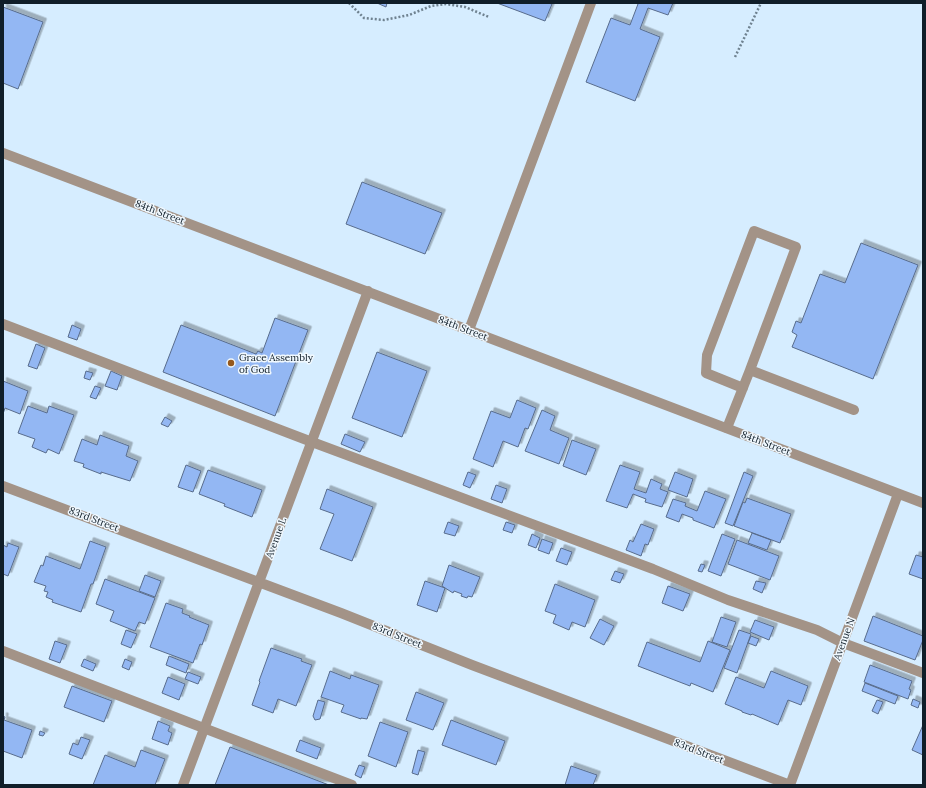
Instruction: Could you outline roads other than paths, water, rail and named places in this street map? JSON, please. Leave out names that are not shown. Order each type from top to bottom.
[{"type":"street","points":[[470,330],[591,3]]},
{"type":"street","name":"84th Street","points":[[3,152],[923,503]]},
{"type":"street","points":[[727,428],[743,388],[750,370],[796,247],[754,231],[707,355],[706,373],[743,388]]},
{"type":"street","name":"Avenue L","points":[[183,785],[368,291]]},
{"type":"street","points":[[3,324],[312,442],[653,569],[728,600],[818,630],[843,643],[923,673]]},
{"type":"street","points":[[750,370],[854,410]]},
{"type":"street","name":"83rd Street","points":[[3,486],[790,785]]},
{"type":"street","name":"Avenue N","points":[[790,785],[898,494]]},
{"type":"street","points":[[3,651],[352,785]]},
{"type":"place","name":"Grace Assembly of God","points":[[231,363]]}]
